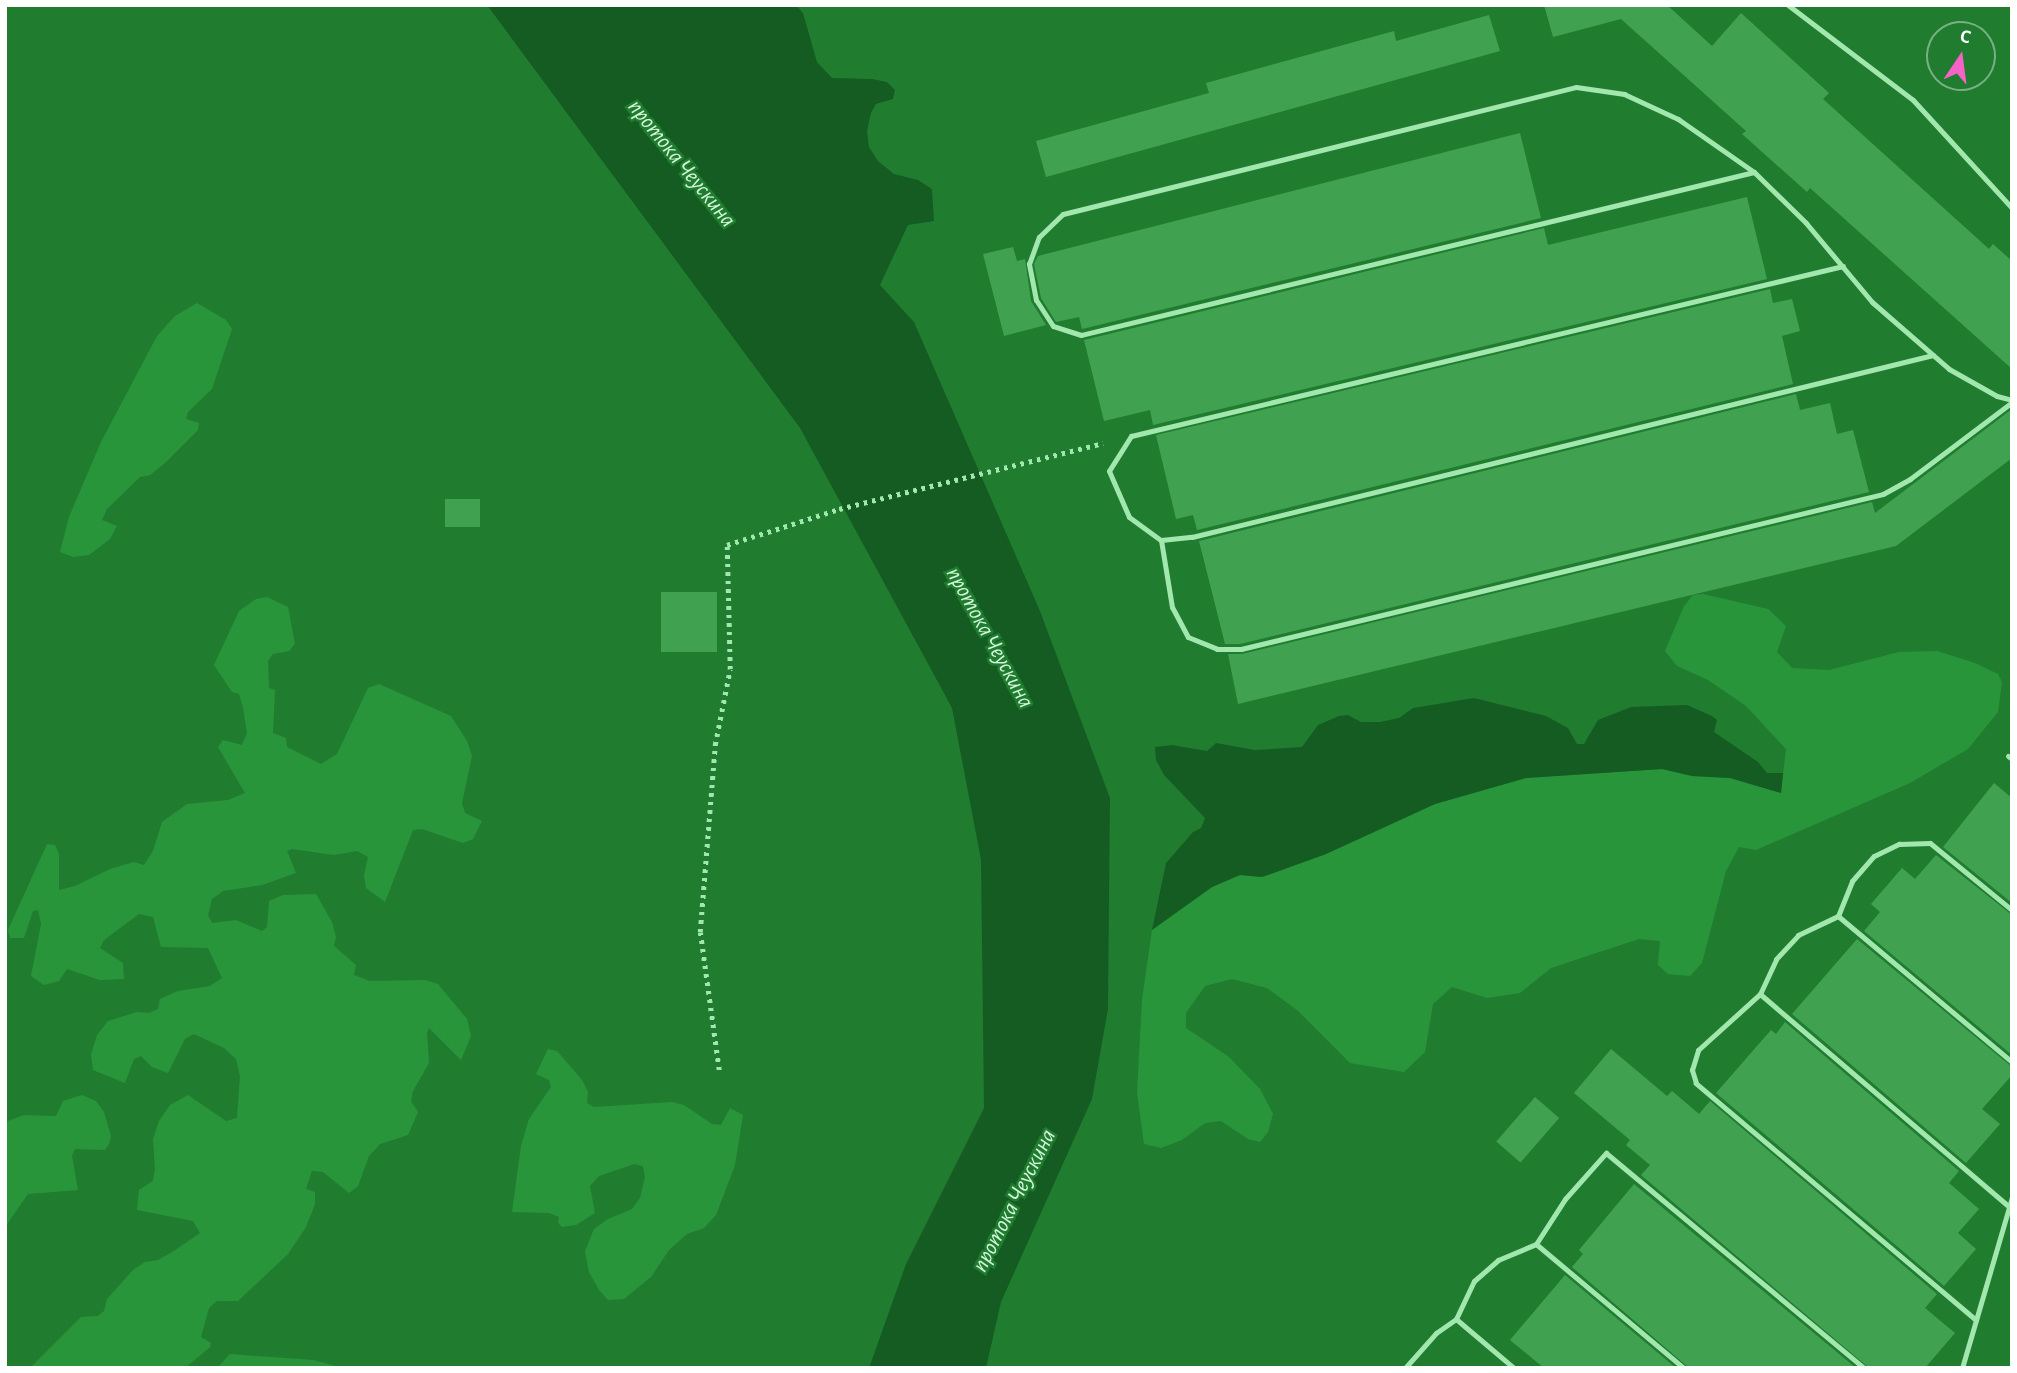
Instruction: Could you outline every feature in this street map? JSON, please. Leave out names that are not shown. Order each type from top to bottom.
[{"type":"lane","points":[[1788,5],[1913,100],[2012,208]]},
{"type":"lane","points":[[1754,172],[1081,335],[1053,326],[1036,299],[1029,264],[1039,237],[1063,214],[1576,87],[1624,94],[1678,119],[1754,172],[1806,223],[1872,302],[1961,376],[1997,396],[2012,401]]},
{"type":"lane","points":[[1843,266],[1131,436],[1109,471],[1129,517],[1161,540],[1192,537],[1933,355]]},
{"type":"lane","points":[[1161,540],[1172,607],[1188,637],[1217,649],[1241,649],[1883,495],[1910,479],[2012,401]]},
{"type":"lane","points":[[1976,1320],[1696,1083],[1692,1070],[1698,1050],[1760,994],[1776,959],[1798,935],[1838,916],[1852,881],[1874,856],[1899,844],[1930,843],[2012,910]]},
{"type":"lane","points":[[1838,916],[2012,1062]]},
{"type":"lane","points":[[1760,994],[2009,1206]]},
{"type":"lane","points":[[1405,1368],[1436,1333],[1456,1318],[1474,1281],[1498,1260],[1536,1244],[1566,1199],[1606,1153],[1864,1368]]},
{"type":"lane","points":[[1962,1368],[2012,1197]]},
{"type":"lane","points":[[1536,1244],[1684,1368]]},
{"type":"lane","points":[[1456,1318],[1514,1368]]},
{"type":"path","points":[[719,1070],[700,932],[715,745],[730,669],[727,545],[839,509],[1131,436]]},
{"type":"shaded area","points":[[197,303],[226,320],[232,329],[212,389],[188,412],[186,419],[199,423],[198,430],[165,463],[150,475],[140,477],[107,509],[102,520],[117,526],[110,539],[89,555],[73,557],[60,552],[69,517],[101,442],[157,336],[175,316]]},
{"type":"shaded area","points":[[1703,594],[1768,609],[1786,626],[1777,652],[1792,668],[1829,670],[1899,652],[1937,651],[1975,663],[1998,674],[2002,682],[1998,712],[1968,749],[1910,783],[1756,850],[1739,847],[1726,871],[1702,963],[1690,976],[1668,974],[1658,965],[1660,941],[1639,939],[1551,968],[1520,993],[1487,998],[1452,987],[1433,1004],[1425,1052],[1404,1072],[1350,1063],[1297,1010],[1267,988],[1232,979],[1205,986],[1186,1013],[1186,1028],[1229,1057],[1260,1089],[1273,1114],[1268,1132],[1260,1142],[1248,1139],[1221,1121],[1205,1123],[1182,1140],[1161,1148],[1144,1144],[1137,1092],[1142,1000],[1152,930],[1212,887],[1240,875],[1262,877],[1326,854],[1435,804],[1526,778],[1662,769],[1692,776],[1730,778],[1781,793],[1786,749],[1746,706],[1708,680],[1677,666],[1665,651],[1684,606],[1693,595]]},
{"type":"shaded area","points":[[267,597],[288,607],[295,644],[289,651],[273,654],[268,661],[269,688],[275,690],[273,733],[286,738],[287,747],[321,764],[337,754],[368,688],[379,684],[451,716],[467,741],[472,756],[462,803],[465,813],[482,821],[473,839],[463,843],[422,829],[413,830],[385,902],[366,888],[364,875],[368,857],[357,851],[334,855],[292,849],[287,851],[296,873],[262,885],[223,891],[212,899],[208,915],[212,923],[236,920],[262,931],[267,927],[269,901],[283,895],[316,894],[332,922],[336,937],[334,946],[356,965],[354,975],[370,981],[425,980],[438,984],[467,1019],[471,1036],[461,1060],[429,1028],[429,1063],[413,1091],[411,1101],[418,1112],[408,1135],[380,1144],[369,1156],[358,1186],[349,1193],[323,1172],[312,1171],[306,1189],[315,1192],[315,1204],[306,1227],[288,1254],[238,1301],[217,1301],[209,1308],[201,1337],[211,1343],[210,1347],[185,1368],[30,1368],[81,1317],[98,1316],[104,1311],[107,1299],[133,1270],[145,1262],[158,1260],[200,1233],[193,1221],[137,1210],[139,1190],[153,1181],[153,1139],[159,1121],[170,1105],[188,1095],[226,1121],[237,1118],[240,1076],[236,1059],[224,1048],[194,1034],[185,1039],[168,1073],[152,1067],[141,1056],[134,1059],[125,1083],[93,1070],[91,1055],[97,1035],[108,1021],[137,1012],[149,1013],[158,1009],[160,999],[178,991],[210,986],[222,978],[208,948],[161,947],[153,917],[139,914],[104,940],[100,948],[123,963],[124,979],[100,980],[67,969],[59,981],[44,985],[31,976],[41,924],[38,910],[33,911],[24,938],[10,938],[8,930],[47,844],[55,845],[59,854],[59,890],[75,886],[110,869],[134,862],[144,865],[153,851],[162,822],[187,804],[228,800],[245,793],[218,747],[223,740],[242,745],[247,733],[243,708],[239,694],[232,692],[214,665],[239,611],[256,599]]},
{"type":"shaded area","points":[[548,1049],[557,1051],[582,1080],[588,1092],[587,1103],[594,1107],[672,1102],[684,1105],[712,1124],[721,1125],[730,1108],[743,1115],[735,1165],[716,1215],[704,1228],[687,1234],[669,1250],[651,1277],[624,1299],[608,1300],[599,1290],[589,1272],[585,1251],[594,1229],[608,1219],[632,1209],[640,1198],[645,1177],[643,1166],[634,1164],[599,1176],[590,1186],[595,1213],[576,1225],[562,1227],[558,1223],[559,1217],[549,1213],[512,1212],[521,1146],[529,1119],[551,1087],[549,1080],[536,1074]]},
{"type":"shaded area","points":[[82,1095],[96,1101],[104,1112],[111,1136],[109,1144],[105,1150],[75,1149],[72,1156],[78,1190],[28,1194],[5,1227],[5,1122],[24,1115],[56,1116],[63,1101]]},
{"type":"shaded area","points":[[230,1354],[313,1360],[343,1368],[217,1368]]},
{"type":"water","name":"протока Чеускина","points":[[487,5],[796,5],[803,13],[817,62],[832,78],[872,79],[887,82],[895,90],[893,99],[876,104],[871,113],[867,131],[869,147],[878,161],[894,174],[918,180],[932,189],[934,221],[908,225],[880,285],[914,322],[1040,611],[1110,798],[1108,1009],[1092,1099],[1001,1302],[986,1368],[869,1368],[906,1264],[984,1108],[981,860],[952,708],[800,428]]},
{"type":"water","points":[[1474,698],[1546,716],[1568,728],[1577,744],[1584,744],[1598,720],[1631,707],[1687,705],[1717,720],[1714,732],[1758,762],[1767,773],[1783,773],[1781,793],[1730,778],[1692,776],[1662,769],[1526,778],[1435,804],[1326,854],[1262,877],[1240,875],[1212,887],[1152,930],[1166,863],[1193,832],[1201,828],[1205,818],[1164,775],[1156,760],[1155,747],[1172,745],[1207,751],[1216,743],[1255,750],[1302,747],[1318,725],[1339,716],[1348,715],[1361,722],[1380,722],[1399,718],[1413,708]]},
{"type":"building","points":[[1544,5],[1667,5],[1712,46],[1741,13],[1829,93],[1823,99],[1989,249],[1993,244],[2012,261],[2012,369],[1810,188],[1807,192],[1742,134],[1746,131],[1621,19],[1553,37]]},
{"type":"building","points":[[1489,15],[1500,51],[1046,177],[1036,141],[1209,93],[1206,83],[1394,31],[1396,41]]},
{"type":"building","points":[[1520,133],[1541,218],[1082,329],[1079,317],[1056,322],[1041,298],[1034,264],[1038,256]]},
{"type":"building","points":[[1747,197],[1767,279],[1153,425],[1150,410],[1104,421],[1084,340],[1544,228],[1548,245]]},
{"type":"building","points":[[1013,247],[1017,261],[1025,259],[1031,301],[1046,325],[1004,336],[983,254]]},
{"type":"building","points":[[1770,289],[1773,303],[1792,299],[1800,331],[1782,336],[1793,384],[1197,530],[1193,515],[1176,519],[1156,435]]},
{"type":"building","points":[[1796,394],[1800,410],[1830,403],[1837,434],[1853,430],[1869,492],[1240,644],[1225,644],[1199,541]]},
{"type":"building","points":[[2012,409],[2012,458],[1896,546],[1238,704],[1228,654],[1242,654],[1872,502],[1875,513]]},
{"type":"building","points":[[445,499],[480,499],[480,527],[445,527]]},
{"type":"building","points":[[661,592],[717,592],[717,652],[661,652]]},
{"type":"building","points":[[1994,783],[2012,798],[2012,903],[1943,847]]},
{"type":"building","points":[[1936,855],[2012,915],[2012,1055],[1864,931],[1880,912],[1871,904],[1902,868],[1915,879]]},
{"type":"building","points":[[1857,939],[2012,1067],[2012,1075],[1982,1109],[2000,1124],[1966,1163],[1792,1014]]},
{"type":"building","points":[[1785,1022],[1959,1171],[1949,1183],[1979,1209],[1958,1233],[1976,1249],[1944,1286],[1716,1093],[1771,1030],[1776,1034]]},
{"type":"building","points":[[1611,1049],[1667,1096],[1672,1091],[1699,1114],[1710,1101],[1937,1294],[1925,1308],[1955,1333],[1925,1368],[1869,1368],[1641,1175],[1650,1165],[1626,1145],[1630,1140],[1574,1093]]},
{"type":"building","points":[[1535,1097],[1559,1118],[1520,1163],[1496,1142]]},
{"type":"building","points":[[1634,1184],[1856,1368],[1689,1368],[1572,1267],[1583,1254],[1579,1250]]},
{"type":"building","points":[[1565,1275],[1676,1368],[1544,1368],[1510,1340]]}]
